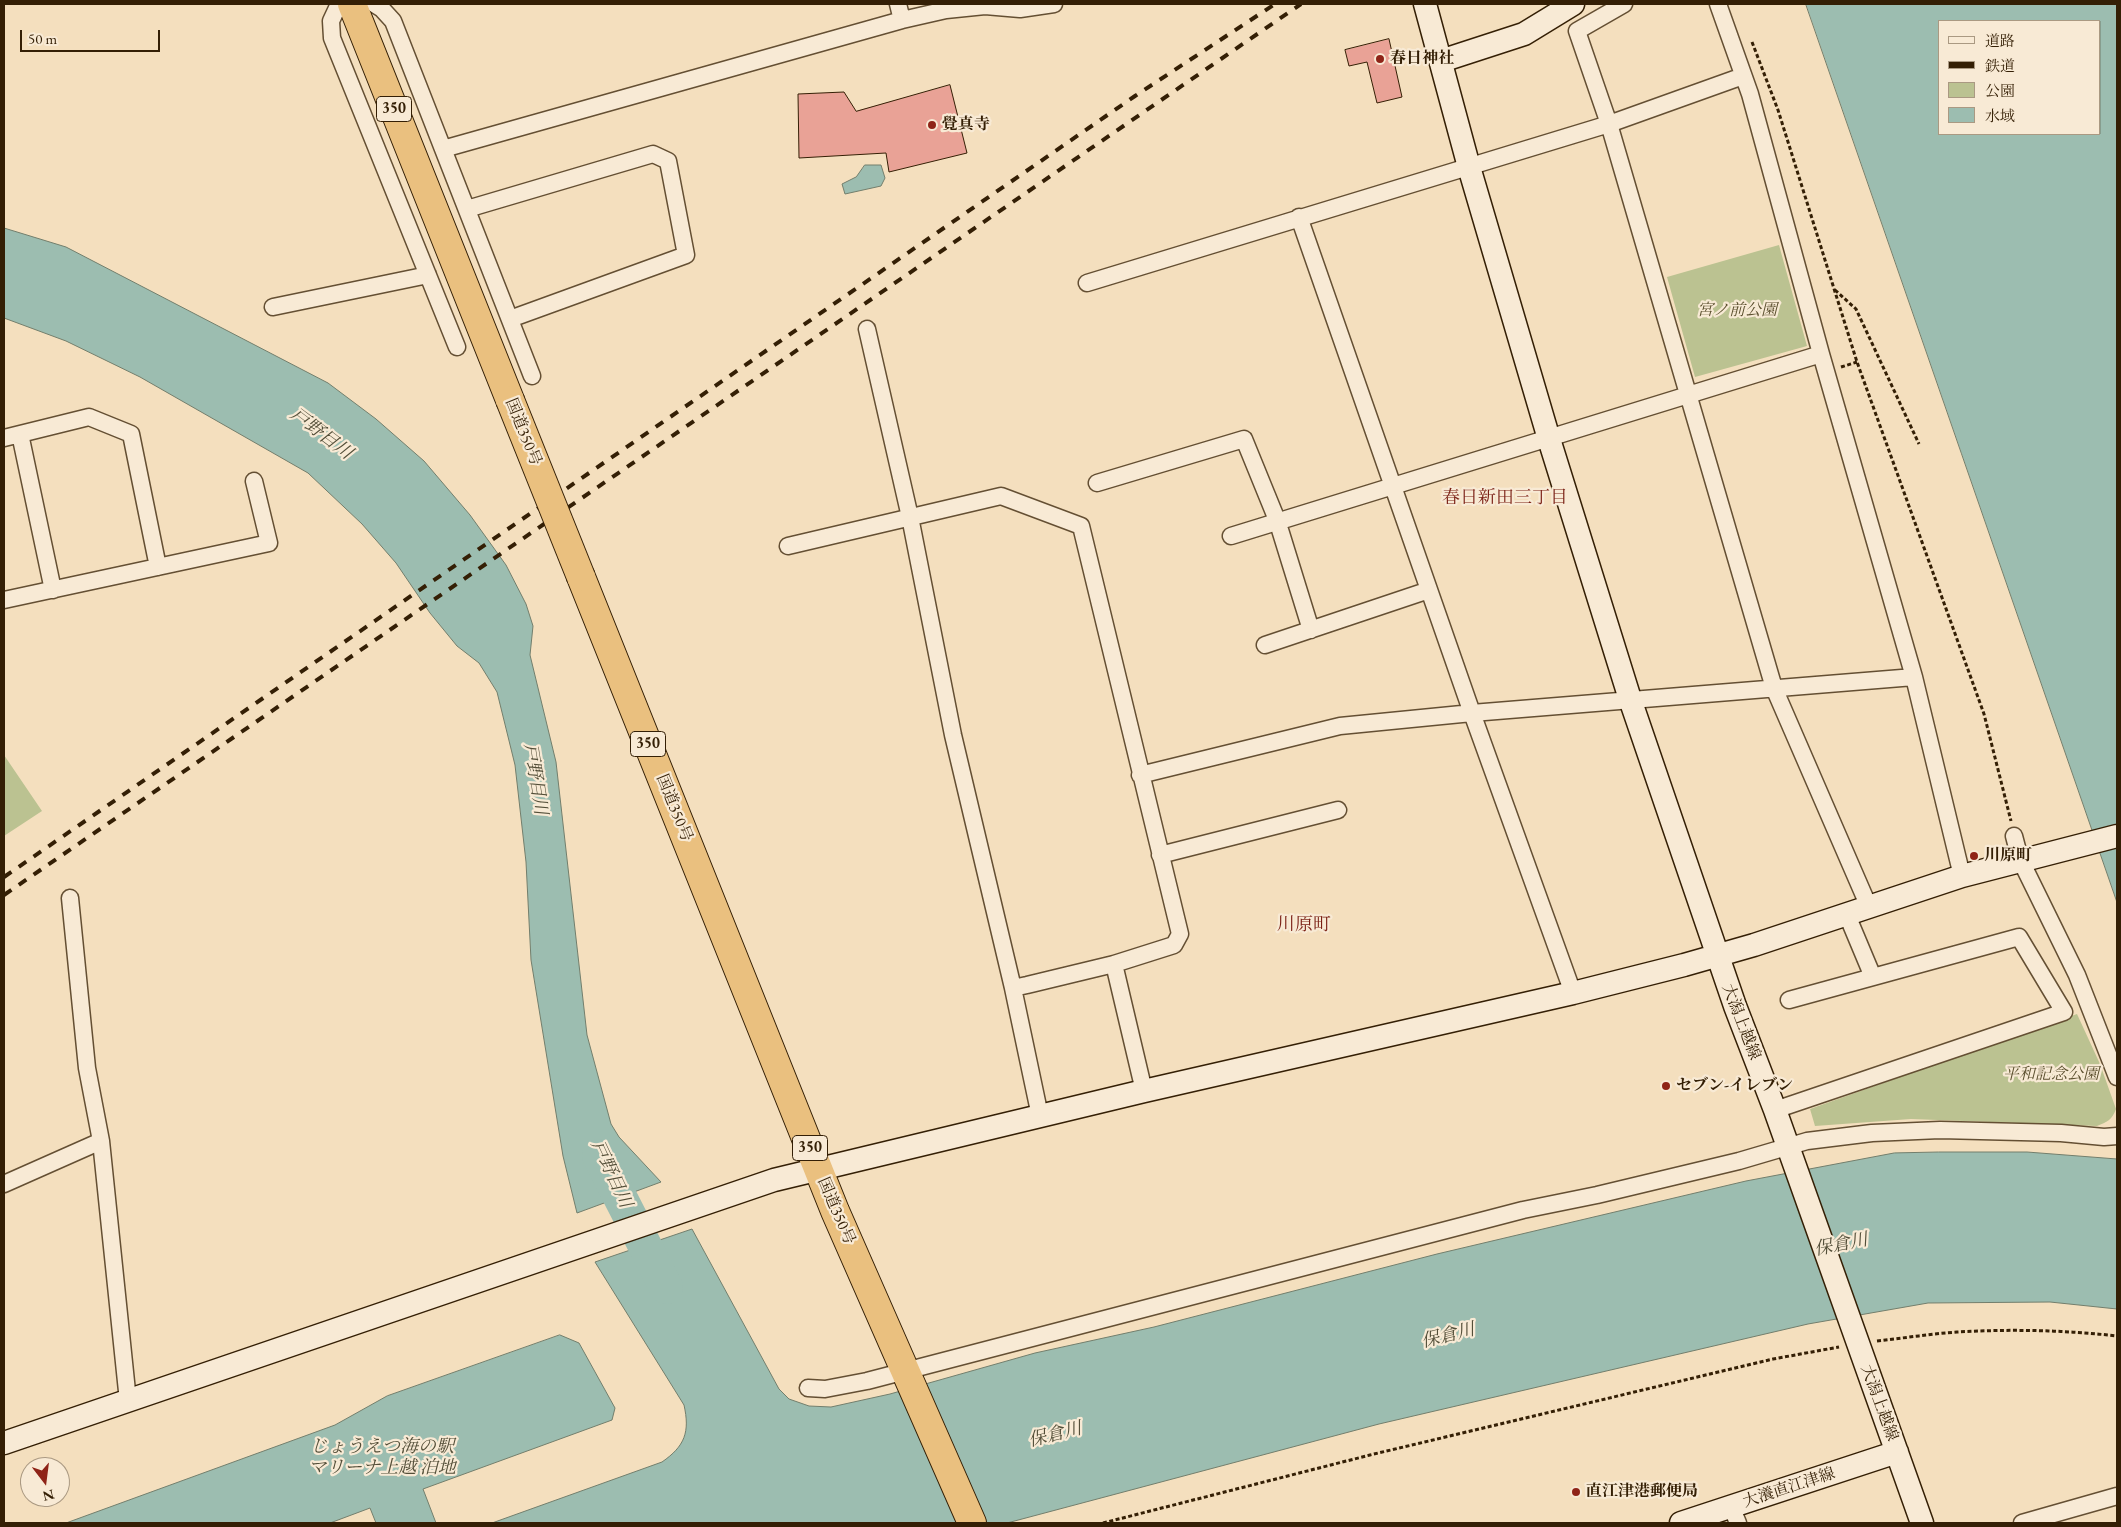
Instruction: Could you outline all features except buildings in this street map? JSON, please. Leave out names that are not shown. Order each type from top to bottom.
[{"type":"highway","name":"国道350号","points":[[352,4],[818,1169],[972,1523]]},
{"type":"street","points":[[339,4],[331,21],[332,38],[457,347]]},
{"type":"street","points":[[374,4],[393,20],[532,376]]},
{"type":"street","points":[[443,149],[900,12],[985,6],[1020,10],[1054,4]]},
{"type":"street","name":"大潟上越線","points":[[1425,4],[1469,167],[1549,438],[1630,699],[1717,957],[1775,1110],[1922,1523]]},
{"type":"street","points":[[1441,61],[1524,34],[1573,4]]},
{"type":"street","points":[[1624,4],[1577,31],[1609,124],[1774,688],[1869,907]]},
{"type":"street","points":[[1718,4],[1750,94],[1821,354],[1914,677],[1962,876]]},
{"type":"street","points":[[1087,283],[1609,124],[1743,76]]},
{"type":"street","points":[[467,209],[653,154],[668,161],[686,255],[510,319]]},
{"type":"street","points":[[1300,217],[1429,590],[1573,994]]},
{"type":"street","points":[[273,307],[428,275]]},
{"type":"street","points":[[867,329],[910,517],[953,735],[1014,988],[1040,1116]]},
{"type":"street","points":[[1231,536],[1276,520],[1393,486],[1821,354]]},
{"type":"street","points":[[53,590],[12,436],[89,417],[131,434],[158,567]]},
{"type":"street","points":[[1097,483],[1244,438],[1276,520],[1311,630]]},
{"type":"street","points":[[4,600],[269,543],[254,481]]},
{"type":"street","points":[[788,546],[1001,496],[1081,526],[1180,934],[1174,945],[1114,964],[1014,988]]},
{"type":"street","points":[[1265,645],[1429,590]]},
{"type":"street","points":[[1140,775],[1340,726],[1472,712],[1914,677]]},
{"type":"street","points":[[1160,855],[1338,810]]},
{"type":"street","points":[[2014,836],[2020,859],[2077,975],[2117,1077]]},
{"type":"street","points":[[4,1443],[586,1246],[774,1180],[1144,1091],[1573,994],[1717,957],[1962,876],[2020,859],[2117,836]]},
{"type":"street","points":[[70,898],[87,1068],[101,1141],[128,1401]]},
{"type":"street","points":[[1847,915],[1873,977]]},
{"type":"street","points":[[1775,1110],[2064,1012],[2019,937],[1789,1000]]},
{"type":"street","points":[[1114,964],[1144,1091]]},
{"type":"street","points":[[808,1388],[825,1389],[909,1376],[1523,1210],[1791,1155],[1807,1141],[1872,1133],[1940,1130],[2117,1136]]},
{"type":"street","points":[[4,1184],[101,1141]]},
{"type":"street","name":"大瀁直江津線","points":[[1681,1523],[1735,1515],[1897,1452]]},
{"type":"street","points":[[2022,1523],[2117,1496]]},
{"type":"path","points":[[1751,39],[1778,110],[1857,362],[1984,714],[2014,836]]},
{"type":"path","points":[[1834,290],[1856,309],[1919,444]]},
{"type":"path","points":[[1103,1523],[1370,1455],[1773,1359],[1855,1335],[1994,1331],[2081,1332],[2117,1336]]},
{"type":"green space","name":"宮ノ前公園","points":[[1779,245],[1807,346],[1695,377],[1667,277]]},
{"type":"green space","points":[[4,755],[42,811],[4,836]]},
{"type":"green space","name":"平和記念公園","points":[[2077,1014],[2100,1064],[2116,1109],[2111,1118],[2101,1125],[1911,1119],[1815,1126],[1810,1109]]},
{"type":"water","points":[[1806,4],[2117,4],[2117,902]]},
{"type":"water","points":[[865,165],[881,165],[885,178],[881,186],[845,194],[842,184],[856,177]]},
{"type":"water","points":[[4,228],[66,247],[328,383],[376,419],[424,461],[470,515],[506,565],[526,604],[533,626],[530,655],[556,762],[587,1035],[611,1124],[619,1137],[661,1182],[577,1213],[563,1156],[531,960],[526,862],[515,765],[497,692],[479,663],[457,646],[430,613],[396,563],[362,524],[308,473],[140,377],[66,341],[4,318]]},
{"type":"water","name":"保倉川","points":[[2027,1152],[2117,1159],[2117,1309],[2050,1302],[1928,1303],[1808,1324],[1379,1424],[1007,1523],[492,1523],[662,1462],[681,1444],[686,1431],[684,1405],[595,1262],[692,1229],[779,1389],[789,1399],[809,1406],[831,1407],[890,1394],[1035,1353],[1154,1327],[1437,1254],[1746,1181],[1894,1153]]},
{"type":"water","name":"じょうえつ海の駅 マリーナ上越 泊地","points":[[560,1335],[579,1343],[615,1408],[612,1420],[423,1489],[436,1523],[376,1523],[370,1508],[330,1523],[66,1523],[335,1425],[387,1396]]},
{"type":"waterway","name":"戸野目川","points":[[599,1156],[666,1287]]},
{"type":"railway","points":[[4,877],[1135,96],[1275,4]]},
{"type":"railway","points":[[4,895],[1301,4]]},
{"type":"place","name":"春日神社","points":[[1380,59]]},
{"type":"place","name":"覺真寺","points":[[932,125]]},
{"type":"place","name":"川原町","points":[[1974,856]]},
{"type":"place","name":"セブン-イレブン","points":[[1666,1086]]},
{"type":"place","name":"直江津港郵便局","points":[[1576,1492]]},
{"type":"district","name":"春日新田三丁目","points":[[1505,498]]},
{"type":"district","name":"川原町","points":[[1304,925]]}]
